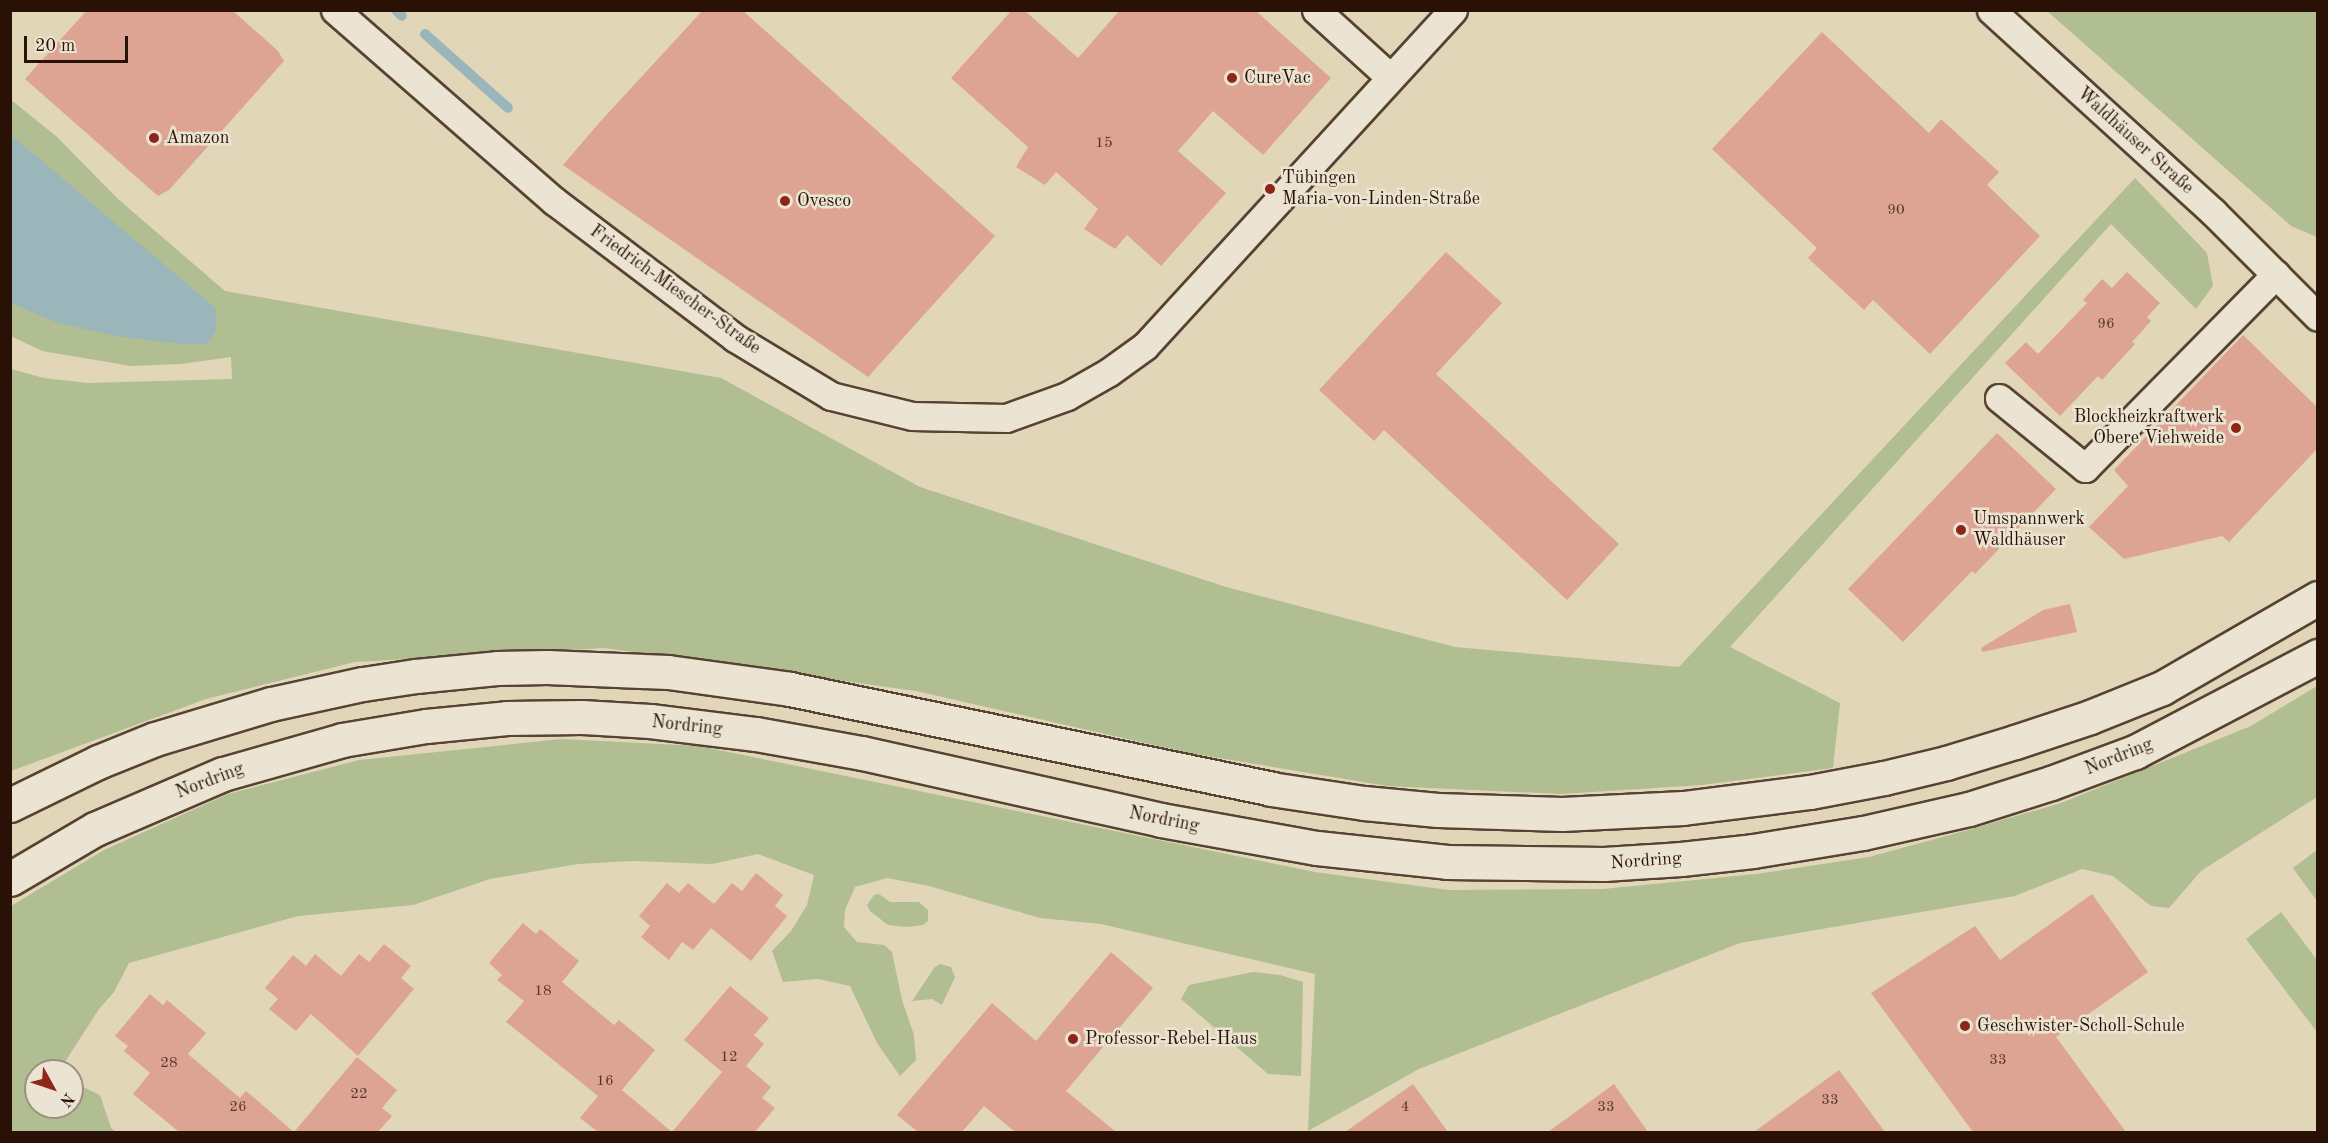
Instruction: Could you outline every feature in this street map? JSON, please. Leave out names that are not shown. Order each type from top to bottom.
[{"type":"street","name":"Friedrich-Miescher-Straße","points":[[335,10],[554,201],[735,338],[831,396],[912,417],[1006,418],[1067,396],[1121,365],[1145,346],[1453,10]]},
{"type":"street","points":[[1316,10],[1390,77]]},
{"type":"street","name":"Waldhäuser Straße","points":[[1991,10],[2213,212],[2318,317]]},
{"type":"street","points":[[1999,398],[2085,468],[2276,274]]},
{"type":"street","points":[[10,805],[98,762],[145,743],[271,704],[363,684],[416,676],[497,668],[547,667],[668,672],[790,689],[1271,789],[1364,804],[1438,810],[1562,814],[1694,807],[1810,792],[1884,778],[1946,763],[2079,721],[2162,688],[2318,598]]},
{"type":"street","name":"Nordring","points":[[10,879],[95,829],[202,783],[262,761],[342,740],[426,726],[517,718],[581,717],[650,721],[756,734],[862,753],[1161,820],[1317,848],[1447,862],[1604,864],[1681,859],[1753,851],[1863,833],[1969,809],[2135,752],[2318,656]]},
{"type":"green space","points":[[2047,11],[2317,11],[2317,237],[2291,226]]},
{"type":"green space","points":[[10,99],[56,136],[118,199],[225,291],[721,378],[920,487],[1226,587],[1455,647],[1679,667],[2135,178],[2207,253],[2213,286],[2196,309],[2111,224],[1730,647],[1840,703],[1833,768],[1702,785],[1561,794],[1387,786],[1189,753],[916,691],[604,648],[355,662],[206,699],[11,771],[11,369],[44,378],[88,383],[232,379],[231,357],[181,364],[131,366],[42,351],[11,336]]},
{"type":"green space","points":[[2317,686],[2317,797],[2201,871],[2169,908],[2151,906],[2113,876],[2082,869],[2015,896],[1740,943],[1419,1069],[1308,1131],[1315,974],[1101,924],[1040,918],[929,886],[887,878],[855,887],[845,910],[844,927],[857,942],[884,945],[892,952],[902,1000],[914,1035],[916,1060],[900,1076],[877,1043],[850,986],[818,979],[783,982],[772,951],[791,931],[807,905],[814,875],[758,854],[712,864],[632,861],[578,864],[490,879],[413,905],[298,916],[129,963],[114,992],[99,1009],[67,1059],[24,1059],[24,1119],[84,1119],[84,1088],[100,1095],[111,1128],[116,1132],[11,1132],[11,906],[104,850],[228,794],[359,760],[562,739],[699,746],[1315,872],[1448,890],[1603,889],[1756,874],[1869,857],[2061,803],[2251,726]]},
{"type":"green space","points":[[2317,850],[2317,901],[2293,868]]},
{"type":"green space","points":[[879,894],[890,902],[919,902],[928,910],[928,921],[923,925],[907,927],[888,925],[870,911],[867,905],[874,895]]},
{"type":"green space","points":[[2281,912],[2317,960],[2317,1032],[2246,939]]},
{"type":"green space","points":[[940,964],[951,967],[955,977],[942,1005],[932,999],[912,1001],[935,967]]},
{"type":"green space","points":[[1253,972],[1280,975],[1303,982],[1301,1076],[1268,1074],[1181,999],[1189,985]]},
{"type":"water","points":[[11,135],[213,306],[216,310],[216,331],[207,344],[180,344],[117,336],[58,323],[11,303]]},
{"type":"building","name":"Amazon","points":[[87,10],[232,10],[278,51],[284,61],[169,190],[158,196],[25,79]]},
{"type":"building","name":"Ovesco","points":[[703,10],[742,10],[995,236],[868,377],[563,165]]},
{"type":"building","points":[[1012,10],[1024,10],[1078,58],[1120,10],[1255,10],[1331,78],[1263,155],[1213,111],[1178,151],[1226,193],[1161,266],[1127,235],[1115,249],[1084,229],[1098,209],[1056,172],[1045,185],[1016,167],[1028,147],[951,78]]},
{"type":"building","points":[[1822,32],[1929,133],[1941,119],[1999,172],[1987,185],[2040,236],[1930,354],[1873,300],[1864,310],[1808,258],[1817,248],[1712,149]]},
{"type":"building","points":[[1446,252],[1502,303],[1436,374],[1619,544],[1567,600],[1384,430],[1374,441],[1319,390]]},
{"type":"building","points":[[2127,272],[2160,303],[2147,317],[2151,321],[2132,342],[2135,344],[2102,380],[2098,376],[2060,416],[2005,363],[2026,342],[2038,354],[2087,303],[2083,300],[2102,279],[2112,288]]},
{"type":"building","name":"Blockheizkraftwerk Obere Viehweide","points":[[2243,335],[2318,408],[2318,448],[2229,542],[2222,536],[2124,559],[2089,527],[2128,486],[2114,470]]},
{"type":"building","name":"Umspannwerk Waldhäuser","points":[[1997,433],[2056,489],[1975,574],[1972,571],[1903,642],[1848,589]]},
{"type":"building","points":[[2070,604],[2077,632],[1982,652],[1981,648],[2043,610]]},
{"type":"building","points":[[756,873],[783,895],[775,906],[787,916],[751,961],[711,928],[693,950],[682,942],[669,960],[641,937],[650,926],[639,916],[667,883],[679,893],[688,883],[714,904],[732,883],[742,891]]},
{"type":"building","points":[[2092,894],[2148,972],[2056,1037],[2126,1132],[1973,1132],[1871,993],[1975,926],[2000,960]]},
{"type":"building","points":[[523,923],[536,934],[540,929],[579,961],[562,982],[614,1025],[619,1020],[655,1050],[622,1090],[672,1132],[598,1132],[580,1118],[598,1096],[506,1022],[524,1001],[497,980],[502,975],[489,963]]},
{"type":"building","points":[[384,944],[411,966],[401,978],[414,989],[358,1056],[311,1014],[296,1031],[269,1009],[278,999],[265,988],[293,955],[306,966],[315,954],[341,976],[359,954],[369,962]]},
{"type":"building","name":"Professor-Rebel-Haus","points":[[1111,952],[1153,988],[1066,1091],[1116,1132],[1015,1132],[984,1106],[962,1132],[918,1132],[897,1115],[992,1003],[1036,1041]]},
{"type":"building","points":[[730,986],[769,1018],[754,1035],[764,1044],[746,1066],[771,1087],[762,1098],[775,1108],[755,1132],[672,1132],[722,1072],[684,1040]]},
{"type":"building","points":[[150,994],[163,1005],[167,1000],[206,1033],[188,1054],[240,1098],[246,1091],[294,1132],[179,1132],[133,1094],[150,1073],[124,1051],[128,1046],[115,1036]]},
{"type":"building","points":[[357,1057],[397,1090],[382,1108],[392,1116],[378,1132],[294,1132]]},
{"type":"building","points":[[1839,1070],[1885,1132],[1754,1132]]},
{"type":"building","points":[[1413,1084],[1448,1132],[1345,1132]]},
{"type":"building","points":[[1614,1084],[1648,1132],[1548,1132]]},
{"type":"waterway","points":[[396,10],[402,16]]},
{"type":"waterway","points":[[425,34],[508,108]]},
{"type":"place","name":"CureVac","points":[[1232,78]]},
{"type":"place","name":"Amazon","points":[[154,138]]},
{"type":"place","name":"Tübingen Maria-von-Linden-Straße","points":[[1270,189]]},
{"type":"place","name":"Ovesco","points":[[785,201]]},
{"type":"place","name":"Blockheizkraftwerk Obere Viehweide","points":[[2236,428]]},
{"type":"place","name":"Umspannwerk Waldhäuser","points":[[1961,530]]},
{"type":"place","name":"Geschwister-Scholl-Schule","points":[[1965,1026]]},
{"type":"place","name":"Professor-Rebel-Haus","points":[[1073,1039]]}]
